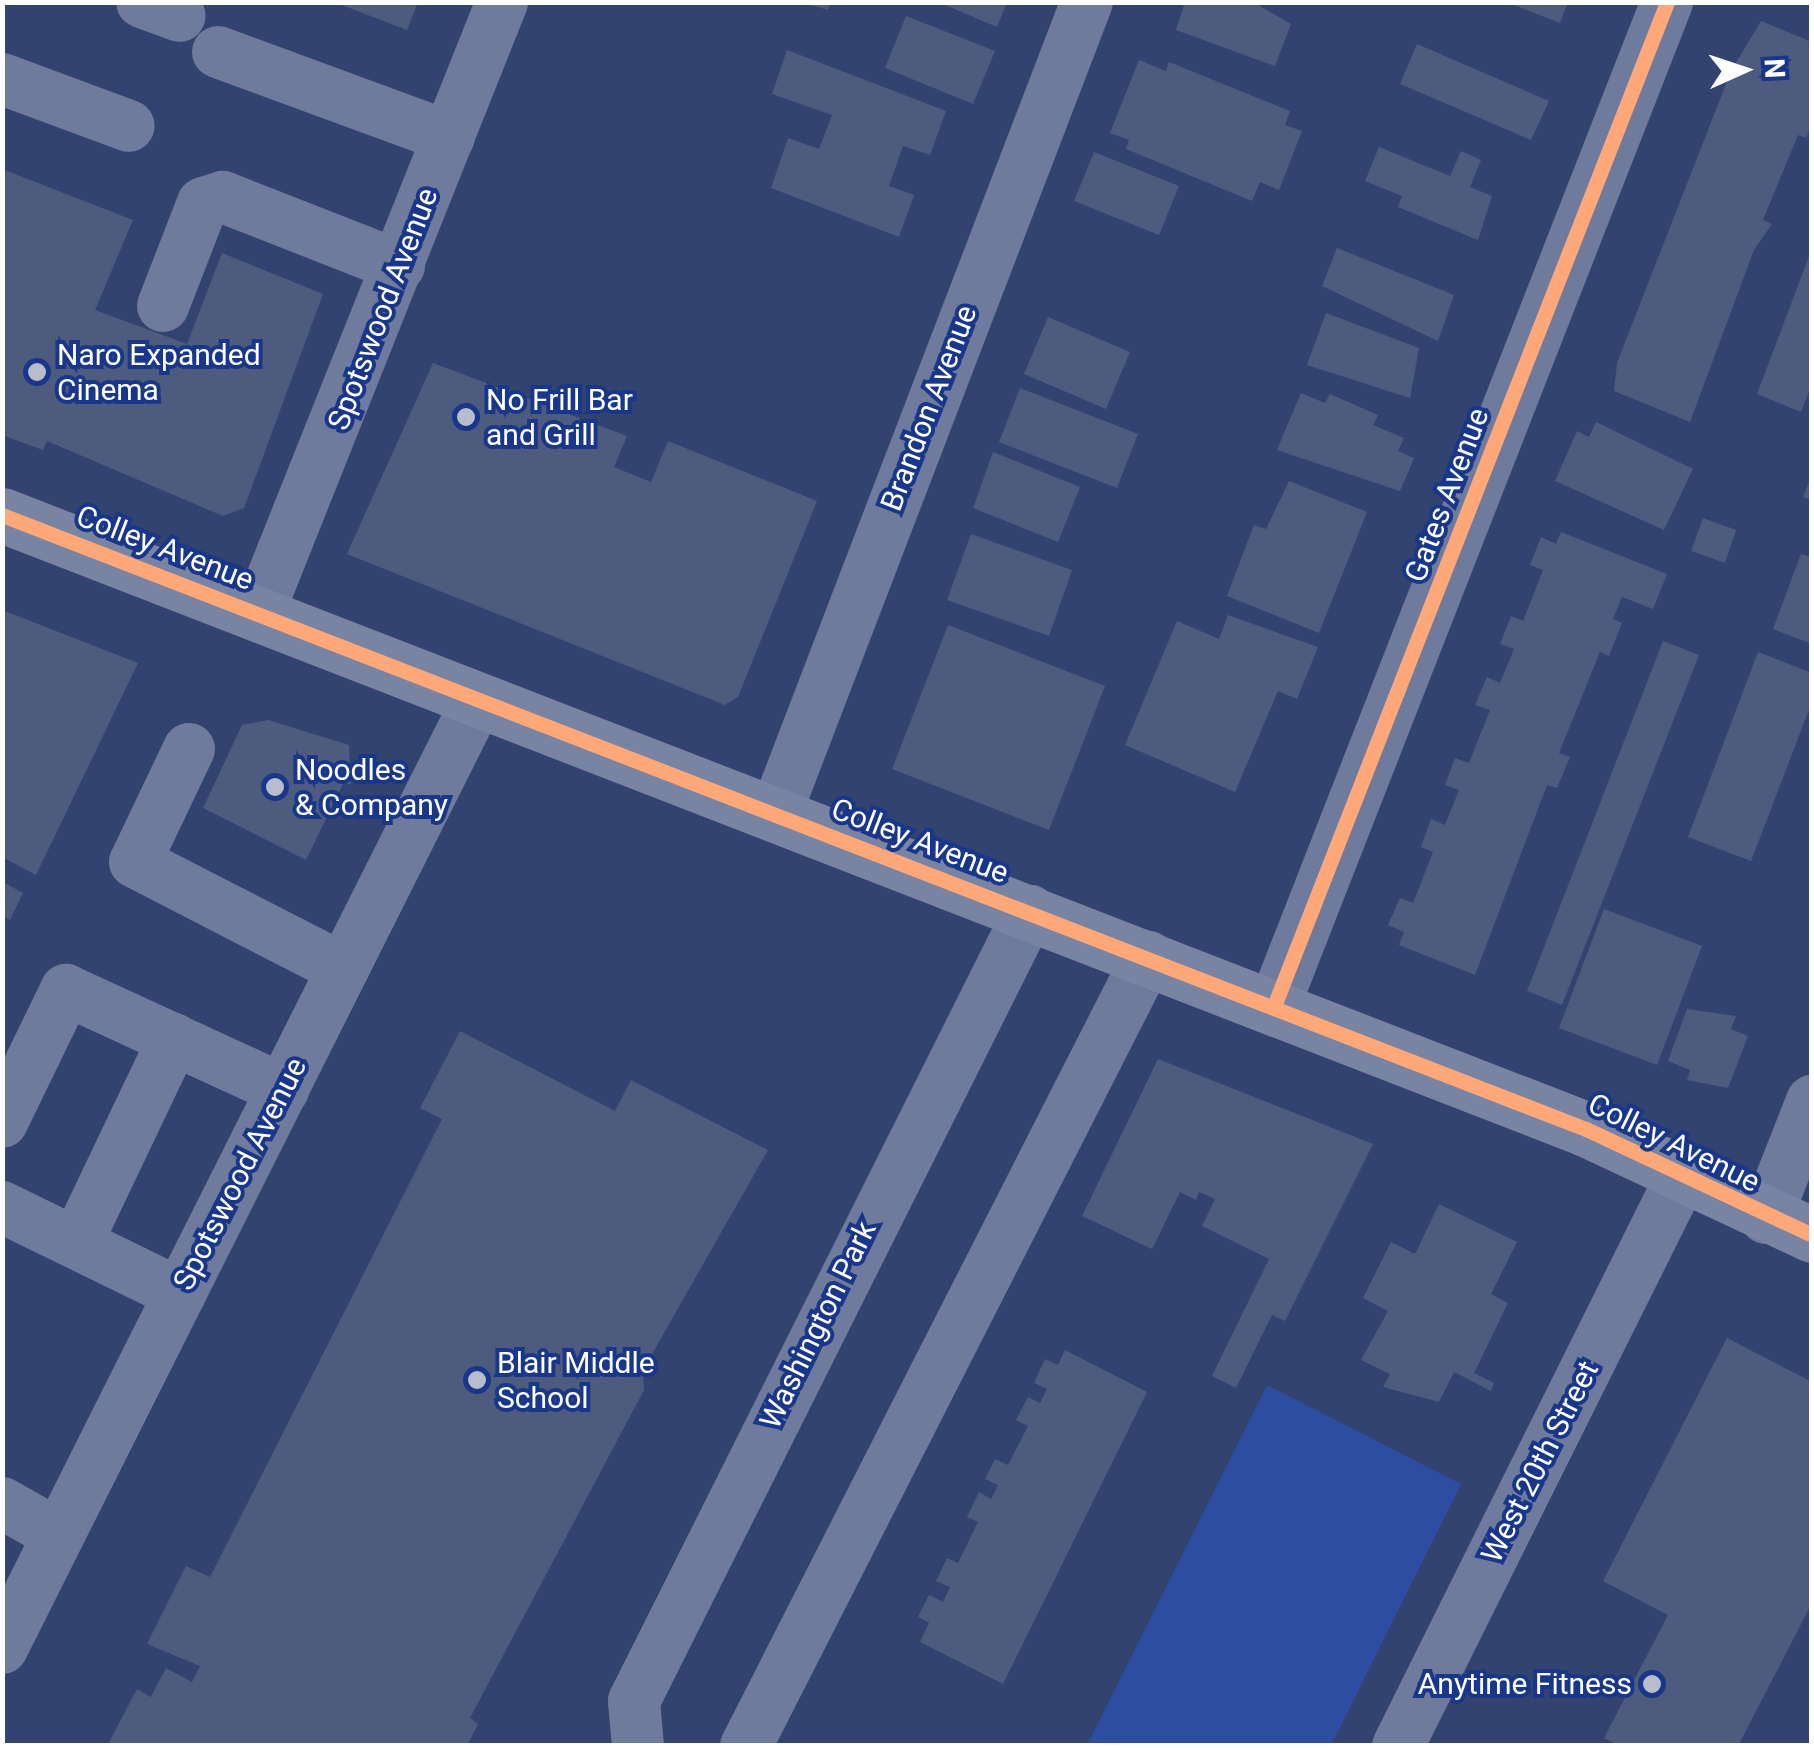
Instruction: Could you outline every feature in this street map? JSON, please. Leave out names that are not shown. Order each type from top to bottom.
[{"type":"main road","name":"Colley Avenue","points":[[2,515],[1586,1130],[1789,1227]]},
{"type":"street","name":"Spotswood Avenue","points":[[258,614],[502,2]]},
{"type":"street","name":"Brandon Avenue","points":[[774,816],[1086,2]]},
{"type":"street","name":"Gates Avenue","points":[[1274,1006],[1667,2]]},
{"type":"street","points":[[218,52],[448,137]]},
{"type":"street","points":[[2,80],[129,126]]},
{"type":"street","points":[[163,306],[203,203],[223,198],[399,266]]},
{"type":"street","name":"Spotswood Avenue","points":[[2,1648],[478,700]]},
{"type":"street","points":[[189,749],[135,862],[343,970]]},
{"type":"street","name":"Washington Park","points":[[638,1746],[634,1701],[1030,911]]},
{"type":"street","points":[[746,1746],[1148,957]]},
{"type":"street","points":[[2,1122],[66,990],[283,1090]]},
{"type":"street","points":[[77,1242],[174,1039]]},
{"type":"street","points":[[1789,1227],[1812,1101]]},
{"type":"street","name":"West 20th Street","points":[[1398,1746],[1681,1178]]},
{"type":"street","points":[[2,1207],[180,1294]]},
{"type":"street","points":[[2,1504],[59,1535]]},
{"type":"shaded area","points":[[1267,1385],[1461,1484],[1331,1745],[1087,1745]]},
{"type":"building","points":[[334,2],[418,2],[407,30]]},
{"type":"building","points":[[801,2],[830,2],[828,10]]},
{"type":"building","points":[[938,2],[1007,2],[997,27]]},
{"type":"building","points":[[1185,2],[1253,2],[1291,24],[1275,66],[1176,30]]},
{"type":"building","points":[[1506,2],[1568,2],[1560,23]]},
{"type":"building","points":[[906,16],[995,51],[973,104],[885,68]]},
{"type":"building","points":[[1761,21],[1812,42],[1812,124],[1806,138],[1798,135],[1763,220],[1772,224],[1754,250],[1690,422],[1614,391],[1617,363],[1731,71]]},
{"type":"building","points":[[1417,44],[1549,101],[1531,140],[1400,84]]},
{"type":"building","points":[[787,50],[946,111],[930,155],[903,146],[889,186],[914,195],[899,237],[771,188],[788,138],[819,149],[832,115],[772,94]]},
{"type":"building","points":[[1139,60],[1166,71],[1169,62],[1290,111],[1285,125],[1302,131],[1279,190],[1260,182],[1252,201],[1126,149],[1129,140],[1110,133]]},
{"type":"building","points":[[1379,147],[1450,176],[1461,151],[1481,160],[1470,187],[1492,196],[1478,240],[1398,207],[1402,196],[1365,181]]},
{"type":"building","points":[[1094,152],[1179,186],[1159,235],[1074,201]]},
{"type":"building","points":[[2,169],[133,220],[95,310],[187,344],[222,253],[323,294],[244,508],[223,516],[47,441],[43,450],[2,435]]},
{"type":"building","points":[[1337,248],[1454,295],[1438,341],[1322,286]]},
{"type":"building","points":[[1811,251],[1812,384],[1801,412],[1757,394]]},
{"type":"building","points":[[1326,313],[1419,348],[1410,398],[1307,365]]},
{"type":"building","points":[[1048,317],[1130,352],[1106,409],[1024,374]]},
{"type":"building","points":[[433,363],[627,436],[614,467],[651,482],[668,441],[817,501],[738,697],[725,705],[347,554]]},
{"type":"building","points":[[1020,388],[1138,434],[1117,488],[999,442]]},
{"type":"building","points":[[1301,393],[1325,403],[1330,394],[1378,415],[1373,425],[1404,438],[1398,451],[1414,458],[1400,491],[1277,450]]},
{"type":"building","points":[[1596,422],[1693,469],[1664,530],[1555,481],[1577,431],[1589,437]]},
{"type":"building","points":[[993,452],[1080,487],[1058,542],[973,508]]},
{"type":"building","points":[[1812,477],[1812,500],[1803,497]]},
{"type":"building","points":[[1289,481],[1367,512],[1319,633],[1227,596],[1254,525],[1266,529]]},
{"type":"building","points":[[1703,518],[1736,530],[1725,563],[1691,551]]},
{"type":"building","points":[[1561,532],[1667,574],[1653,609],[1622,597],[1613,619],[1622,623],[1609,656],[1600,652],[1559,753],[1570,757],[1557,788],[1547,785],[1475,975],[1399,945],[1404,932],[1388,925],[1400,898],[1413,903],[1433,852],[1421,847],[1431,819],[1445,825],[1459,790],[1445,785],[1455,758],[1469,763],[1490,710],[1475,705],[1487,677],[1500,683],[1514,649],[1500,644],[1511,616],[1523,621],[1543,570],[1530,565],[1541,537],[1556,544]]},
{"type":"building","points":[[971,534],[1072,570],[1049,636],[947,600]]},
{"type":"building","points":[[1801,554],[1812,557],[1812,644],[1773,629]]},
{"type":"building","points":[[2,610],[138,663],[36,875],[2,857]]},
{"type":"building","points":[[1228,615],[1318,647],[1297,699],[1278,691],[1235,792],[1125,745],[1177,621],[1219,639]]},
{"type":"building","points":[[948,625],[1105,686],[1049,830],[892,769]]},
{"type":"building","points":[[1663,641],[1699,655],[1562,1005],[1527,991]]},
{"type":"building","points":[[1758,652],[1812,673],[1812,702],[1751,861],[1688,837]]},
{"type":"building","points":[[268,720],[349,745],[351,785],[344,782],[306,860],[203,808],[242,725]]},
{"type":"building","points":[[3,882],[23,893],[10,920],[3,916]]},
{"type":"building","points":[[1604,909],[1702,946],[1657,1065],[1559,1028]]},
{"type":"building","points":[[1687,1009],[1736,1016],[1731,1029],[1748,1036],[1728,1088],[1687,1080],[1690,1070],[1668,1061]]},
{"type":"building","name":"Blair Middle School","points":[[460,1031],[615,1111],[631,1080],[768,1150],[643,1370],[644,1390],[470,1718],[478,1724],[467,1746],[107,1746],[137,1689],[151,1697],[166,1668],[192,1682],[200,1666],[147,1644],[186,1566],[210,1577],[442,1119],[420,1108]]},
{"type":"building","points":[[1158,1059],[1373,1144],[1285,1321],[1272,1315],[1236,1388],[1212,1376],[1269,1259],[1202,1226],[1215,1199],[1199,1192],[1196,1200],[1180,1192],[1152,1249],[1082,1216]]},
{"type":"building","points":[[1439,1204],[1517,1242],[1491,1294],[1508,1303],[1474,1373],[1494,1383],[1491,1391],[1454,1372],[1439,1402],[1383,1387],[1390,1374],[1361,1360],[1388,1311],[1363,1298],[1391,1242],[1415,1254]]},
{"type":"building","points":[[1727,1338],[1812,1382],[1812,1603],[1738,1746],[1620,1746],[1604,1738],[1668,1615],[1603,1581]]},
{"type":"building","points":[[1065,1350],[1147,1392],[1003,1684],[920,1642],[929,1623],[918,1617],[929,1595],[943,1602],[950,1587],[936,1581],[947,1558],[958,1563],[978,1522],[967,1517],[979,1492],[991,1499],[998,1485],[985,1479],[995,1459],[1008,1465],[1028,1426],[1016,1420],[1028,1397],[1040,1403],[1047,1389],[1034,1383],[1045,1359],[1058,1365]]},
{"type":"cycle path","points":[[1274,1006],[1667,2]]},
{"type":"cycle path","points":[[2,515],[1586,1129],[1812,1235]]},
{"type":"place","name":"Naro Expanded Cinema","points":[[37,372]]},
{"type":"place","name":"No Frill Bar and Grill","points":[[466,417]]},
{"type":"place","name":"Noodles & Company","points":[[275,787]]},
{"type":"place","name":"Blair Middle School","points":[[477,1380]]},
{"type":"place","name":"Anytime Fitness","points":[[1652,1684]]}]
